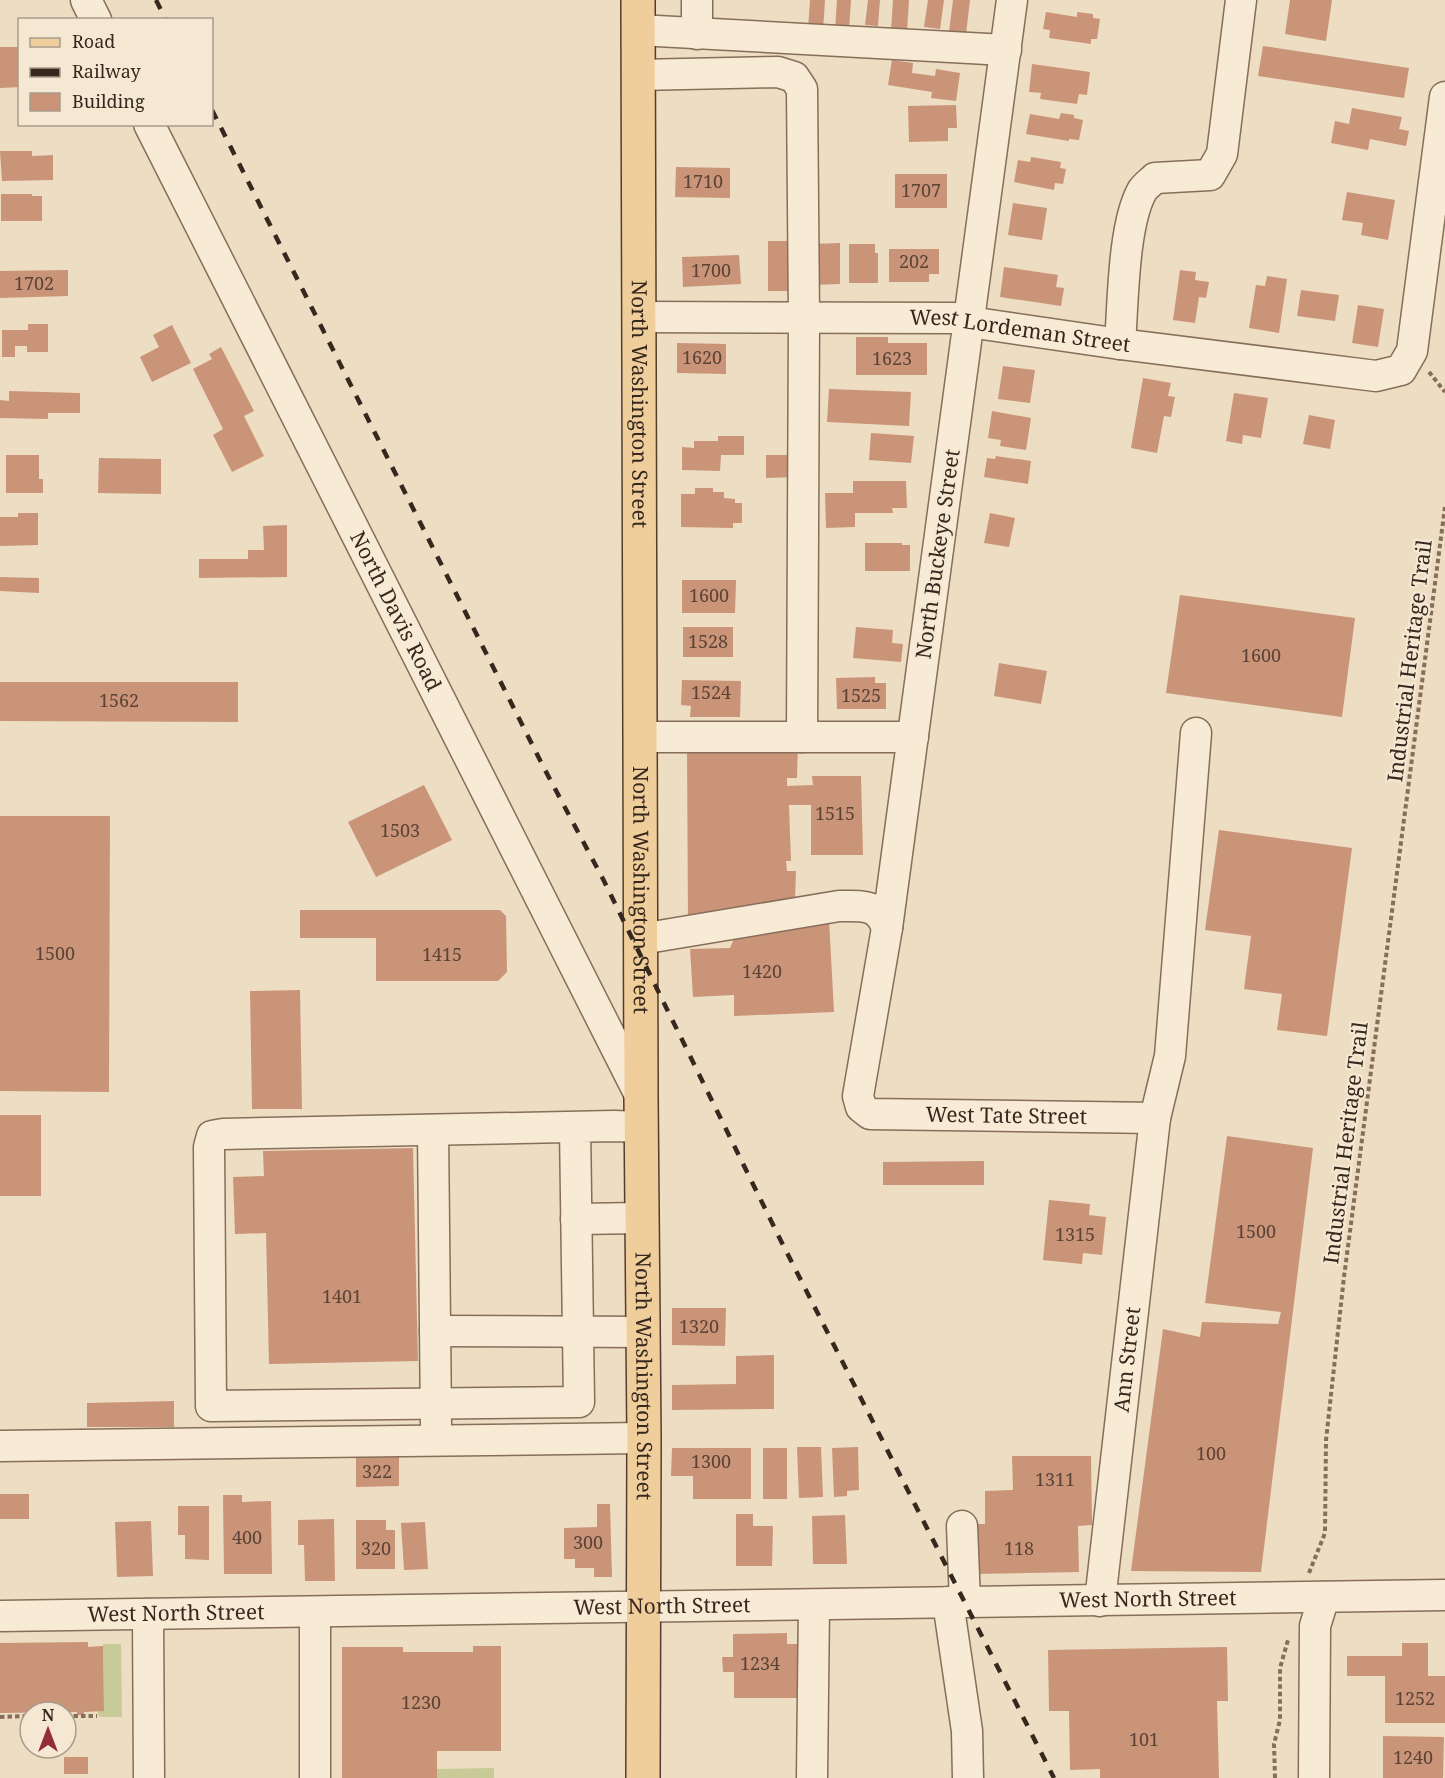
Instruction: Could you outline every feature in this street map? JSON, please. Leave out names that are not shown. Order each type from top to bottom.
[{"type":"main road","name":"North Washington Street","points":[[638,15],[644,1438],[643,1778]]},
{"type":"street","points":[[86,0],[95,18]]},
{"type":"street","points":[[697,0],[697,34]]},
{"type":"street","name":"North Buckeye Street","points":[[861,1107],[858,1096],[887,928],[1012,0]]},
{"type":"street","points":[[1120,344],[1128,244],[1134,210],[1143,189],[1155,178],[1210,174],[1222,154],[1241,0]]},
{"type":"street","points":[[638,15],[697,34],[1006,50]]},
{"type":"street","points":[[638,75],[778,72],[794,77],[802,89],[804,318],[802,737]]},
{"type":"street","name":"West Lordeman Street","points":[[639,317],[954,318],[1120,344],[1376,376],[1401,370],[1412,351],[1445,97]]},
{"type":"street","name":"North Davis Road","points":[[150,126],[641,1112]]},
{"type":"street","name":"Ann Street","points":[[1100,1601],[1155,1118],[1170,1056],[1196,733]]},
{"type":"street","points":[[640,737],[913,737]]},
{"type":"street","points":[[641,939],[839,906],[873,909],[882,916],[887,928]]},
{"type":"street","name":"West Tate Street","points":[[861,1107],[870,1114],[895,1115],[1155,1118]]},
{"type":"street","points":[[211,1442],[209,1147],[212,1137],[223,1134],[575,1127],[641,1112]]},
{"type":"street","points":[[575,1127],[579,1438]]},
{"type":"street","points":[[433,1130],[436,1440]]},
{"type":"street","points":[[576,1219],[642,1218]]},
{"type":"street","points":[[435,1331],[643,1332]]},
{"type":"street","points":[[211,1406],[579,1402]]},
{"type":"street","points":[[0,1446],[644,1438]]},
{"type":"street","points":[[962,1526],[957,1602],[967,1731],[968,1778]]},
{"type":"street","name":"West North Street","points":[[0,1617],[1445,1595]]},
{"type":"street","points":[[1312,1597],[1315,1626],[1314,1778]]},
{"type":"street","points":[[812,1778],[814,1605]]},
{"type":"street","points":[[315,1612],[315,1778]]},
{"type":"street","points":[[148,1614],[149,1778]]},
{"type":"path","name":"Industrial Heritage Trail","points":[[1312,1597],[1325,1533],[1326,1440],[1344,1276],[1445,507]]},
{"type":"path","points":[[1275,1778],[1274,1744],[1280,1720],[1280,1668],[1288,1638]]},
{"type":"path","points":[[0,1717],[18,1716]]},
{"type":"path","points":[[78,1716],[96,1716]]},
{"type":"green space","points":[[103,1644],[121,1644],[122,1717],[100,1717],[98,1715],[98,1711],[104,1711]]},
{"type":"green space","points":[[494,1768],[494,1778],[437,1778],[437,1769]]},
{"type":"building","points":[[810,0],[825,0],[823,31],[808,30]]},
{"type":"building","points":[[837,0],[851,0],[849,31],[835,30]]},
{"type":"building","points":[[868,0],[880,0],[878,26],[865,25]]},
{"type":"building","points":[[893,0],[909,0],[907,31],[891,30]]},
{"type":"building","points":[[928,0],[944,0],[940,29],[924,27]]},
{"type":"building","points":[[953,0],[970,0],[966,34],[949,32]]},
{"type":"building","points":[[1290,0],[1332,0],[1326,41],[1285,34]]},
{"type":"building","points":[[1046,12],[1077,17],[1077,12],[1093,14],[1093,18],[1100,19],[1097,39],[1091,39],[1091,44],[1049,38],[1050,30],[1043,29]]},
{"type":"building","points":[[1263,46],[1409,68],[1404,98],[1258,76]]},
{"type":"building","points":[[0,47],[18,47],[18,87],[0,88]]},
{"type":"building","points":[[892,60],[913,63],[912,73],[935,76],[936,69],[960,73],[956,101],[931,98],[932,92],[888,85]]},
{"type":"building","points":[[1032,64],[1090,72],[1087,95],[1079,94],[1077,104],[1040,99],[1041,93],[1029,92]]},
{"type":"building","points":[[956,105],[957,128],[948,128],[948,141],[909,142],[908,106]]},
{"type":"building","points":[[1352,108],[1402,117],[1399,129],[1409,131],[1406,146],[1370,139],[1368,150],[1331,143],[1335,121],[1349,124]]},
{"type":"building","points":[[1061,113],[1074,115],[1074,118],[1083,120],[1079,140],[1069,139],[1069,141],[1026,134],[1030,114],[1059,119]]},
{"type":"building","points":[[0,151],[32,151],[32,156],[53,155],[53,180],[2,181]]},
{"type":"building","points":[[1031,157],[1061,162],[1060,168],[1066,169],[1063,184],[1055,183],[1054,190],[1014,182],[1018,160],[1030,162]]},
{"type":"building","points":[[676,167],[730,168],[730,198],[675,197]]},
{"type":"building","points":[[895,174],[947,174],[947,208],[895,208]]},
{"type":"building","points":[[1347,192],[1395,200],[1388,240],[1361,235],[1363,223],[1342,220]]},
{"type":"building","points":[[1,194],[42,196],[42,221],[1,221]]},
{"type":"building","points":[[1013,203],[1047,208],[1042,240],[1008,235]]},
{"type":"building","points":[[768,241],[794,241],[794,291],[768,291]]},
{"type":"building","points":[[840,243],[840,284],[811,285],[811,244]]},
{"type":"building","points":[[849,244],[875,244],[875,253],[878,253],[878,283],[849,283]]},
{"type":"building","points":[[889,249],[939,249],[939,274],[929,274],[929,282],[889,282]]},
{"type":"building","points":[[739,255],[741,284],[683,287],[682,257]]},
{"type":"building","points":[[1004,267],[1058,275],[1056,287],[1064,288],[1061,306],[1000,297]]},
{"type":"building","points":[[68,270],[68,296],[0,298],[0,271]]},
{"type":"building","points":[[1180,270],[1196,272],[1195,280],[1209,282],[1206,298],[1199,297],[1195,323],[1173,320]]},
{"type":"building","points":[[1267,276],[1287,279],[1279,333],[1249,328],[1256,285],[1265,286]]},
{"type":"building","points":[[1301,290],[1339,295],[1335,321],[1297,316]]},
{"type":"building","points":[[1358,305],[1384,309],[1378,347],[1352,343]]},
{"type":"building","points":[[28,324],[48,324],[48,352],[27,352],[27,346],[15,346],[15,357],[2,357],[2,330],[28,330]]},
{"type":"building","points":[[172,325],[191,363],[152,382],[140,357],[159,347],[153,335]]},
{"type":"building","points":[[856,337],[888,337],[888,343],[927,343],[927,375],[856,375]]},
{"type":"building","points":[[677,343],[726,344],[726,374],[677,373]]},
{"type":"building","points":[[221,347],[254,411],[244,416],[264,456],[232,472],[213,435],[223,429],[193,369],[212,359],[209,354]]},
{"type":"building","points":[[1003,366],[1035,370],[1030,403],[998,399]]},
{"type":"building","points":[[1143,378],[1171,383],[1168,396],[1175,397],[1171,417],[1164,416],[1157,453],[1131,448]]},
{"type":"building","points":[[829,389],[911,392],[909,426],[827,422]]},
{"type":"building","points":[[9,391],[80,393],[80,413],[48,413],[48,419],[0,418],[0,400],[9,401]]},
{"type":"building","points":[[1234,393],[1268,398],[1261,438],[1243,435],[1242,444],[1226,441]]},
{"type":"building","points":[[992,411],[1031,418],[1026,450],[1000,446],[1001,440],[988,438]]},
{"type":"building","points":[[1309,415],[1335,420],[1330,449],[1303,444]]},
{"type":"building","points":[[871,433],[914,436],[911,463],[869,460]]},
{"type":"building","points":[[718,436],[744,436],[744,455],[721,455],[720,471],[682,470],[682,447],[694,448],[694,441],[718,441]]},
{"type":"building","points":[[6,455],[39,455],[39,479],[43,479],[43,493],[6,493]]},
{"type":"building","points":[[766,455],[796,455],[797,477],[766,478]]},
{"type":"building","points":[[996,456],[1031,461],[1028,484],[984,477],[987,458],[995,459]]},
{"type":"building","points":[[99,458],[161,459],[161,494],[98,493]]},
{"type":"building","points":[[853,481],[906,481],[907,508],[892,508],[893,513],[855,513],[855,527],[826,528],[825,493],[853,493]]},
{"type":"building","points":[[695,488],[713,488],[713,492],[724,492],[724,498],[735,499],[735,503],[742,503],[742,523],[733,523],[733,528],[681,527],[681,494],[695,494]]},
{"type":"building","points":[[18,513],[38,513],[38,545],[0,546],[0,517],[18,517]]},
{"type":"building","points":[[990,513],[1015,518],[1009,547],[984,543]]},
{"type":"building","points":[[287,525],[287,577],[199,578],[199,559],[248,559],[248,550],[264,550],[263,526]]},
{"type":"building","points":[[865,543],[910,545],[910,571],[865,571]]},
{"type":"building","points":[[0,577],[39,578],[39,593],[0,591]]},
{"type":"building","points":[[682,580],[736,580],[735,613],[682,613]]},
{"type":"building","points":[[1180,595],[1355,618],[1342,717],[1166,693]]},
{"type":"building","points":[[683,627],[733,627],[733,657],[683,657]]},
{"type":"building","points":[[856,627],[893,630],[892,643],[903,644],[901,662],[853,658]]},
{"type":"building","points":[[999,663],[1047,671],[1041,704],[994,696]]},
{"type":"building","points":[[875,677],[875,683],[886,683],[886,709],[837,709],[836,678]]},
{"type":"building","points":[[682,680],[741,681],[740,717],[690,717],[691,706],[681,705]]},
{"type":"building","points":[[0,682],[238,682],[238,722],[0,721]]},
{"type":"building","points":[[798,744],[797,778],[787,778],[787,786],[813,785],[812,776],[861,776],[863,855],[811,855],[811,805],[789,805],[791,861],[786,861],[787,871],[796,871],[795,900],[688,922],[687,745]]},
{"type":"building","points":[[424,785],[452,840],[376,877],[348,822]]},
{"type":"building","points":[[0,816],[110,816],[109,1092],[0,1091]]},
{"type":"building","points":[[1219,830],[1352,848],[1327,1036],[1277,1030],[1282,994],[1244,989],[1251,936],[1205,930]]},
{"type":"building","points":[[300,910],[500,910],[506,916],[507,972],[498,981],[376,981],[376,938],[300,938]]},
{"type":"building","points":[[829,919],[834,1012],[734,1016],[734,995],[693,997],[690,949],[730,948],[735,936]]},
{"type":"building","points":[[300,990],[302,1109],[252,1109],[250,991]]},
{"type":"building","points":[[0,1115],[41,1115],[41,1196],[0,1196]]},
{"type":"building","points":[[1227,1136],[1313,1148],[1261,1572],[1131,1571],[1163,1329],[1200,1337],[1202,1322],[1278,1324],[1281,1312],[1205,1303]]},
{"type":"building","points":[[413,1148],[418,1361],[269,1364],[266,1233],[235,1234],[233,1177],[264,1176],[263,1151]]},
{"type":"building","points":[[984,1161],[984,1185],[883,1185],[883,1162]]},
{"type":"building","points":[[1049,1200],[1090,1204],[1089,1215],[1106,1217],[1102,1255],[1083,1253],[1082,1264],[1043,1260]]},
{"type":"building","points":[[672,1308],[726,1308],[725,1346],[672,1345]]},
{"type":"building","points":[[774,1355],[774,1409],[672,1410],[672,1385],[736,1384],[736,1356]]},
{"type":"building","points":[[174,1401],[174,1427],[87,1427],[87,1403]]},
{"type":"building","points":[[797,1447],[821,1447],[823,1497],[799,1498]]},
{"type":"building","points":[[858,1447],[859,1490],[847,1491],[847,1496],[834,1497],[832,1448]]},
{"type":"building","points":[[672,1448],[751,1448],[751,1499],[693,1499],[693,1476],[671,1476]]},
{"type":"building","points":[[763,1448],[787,1448],[787,1499],[763,1499]]},
{"type":"building","points":[[1012,1456],[1091,1456],[1092,1525],[1078,1526],[1079,1572],[973,1574],[972,1524],[985,1524],[985,1491],[1013,1490]]},
{"type":"building","points":[[356,1457],[399,1457],[399,1486],[356,1487]]},
{"type":"building","points":[[0,1494],[29,1494],[29,1519],[0,1519]]},
{"type":"building","points":[[223,1495],[242,1495],[242,1502],[271,1501],[272,1574],[224,1574]]},
{"type":"building","points":[[597,1504],[610,1504],[612,1577],[594,1577],[594,1568],[575,1568],[575,1559],[564,1559],[564,1528],[597,1527]]},
{"type":"building","points":[[178,1506],[209,1506],[209,1560],[185,1559],[185,1535],[178,1535]]},
{"type":"building","points":[[736,1514],[753,1514],[753,1526],[773,1526],[772,1566],[736,1566]]},
{"type":"building","points":[[845,1515],[847,1564],[813,1564],[812,1516]]},
{"type":"building","points":[[334,1519],[335,1581],[305,1581],[304,1545],[298,1545],[298,1520]]},
{"type":"building","points":[[356,1520],[386,1520],[386,1530],[395,1530],[395,1569],[356,1569]]},
{"type":"building","points":[[151,1521],[153,1576],[117,1577],[115,1522]]},
{"type":"building","points":[[425,1522],[428,1569],[404,1570],[401,1523]]},
{"type":"building","points":[[787,1633],[787,1644],[798,1644],[798,1698],[734,1698],[734,1672],[723,1672],[722,1657],[733,1657],[733,1634]]},
{"type":"building","points":[[88,1642],[88,1647],[103,1646],[104,1711],[84,1712],[84,1715],[78,1715],[78,1700],[18,1700],[18,1713],[0,1713],[0,1643]]},
{"type":"building","points":[[1402,1643],[1428,1643],[1428,1676],[1445,1676],[1445,1723],[1385,1723],[1385,1676],[1347,1676],[1347,1656],[1402,1656]]},
{"type":"building","points":[[473,1646],[501,1646],[501,1751],[437,1751],[437,1778],[342,1778],[342,1647],[403,1647],[403,1652],[473,1652]]},
{"type":"building","points":[[1227,1647],[1228,1701],[1217,1701],[1219,1778],[1100,1778],[1100,1769],[1070,1770],[1069,1711],[1049,1711],[1048,1650]]},
{"type":"building","points":[[1383,1736],[1444,1737],[1443,1778],[1383,1778]]},
{"type":"building","points":[[88,1757],[88,1774],[64,1774],[64,1760]]},
{"type":"railway","points":[[156,0],[165,18]]},
{"type":"railway","points":[[213,112],[544,768],[603,879],[780,1239],[1054,1778]]}]
